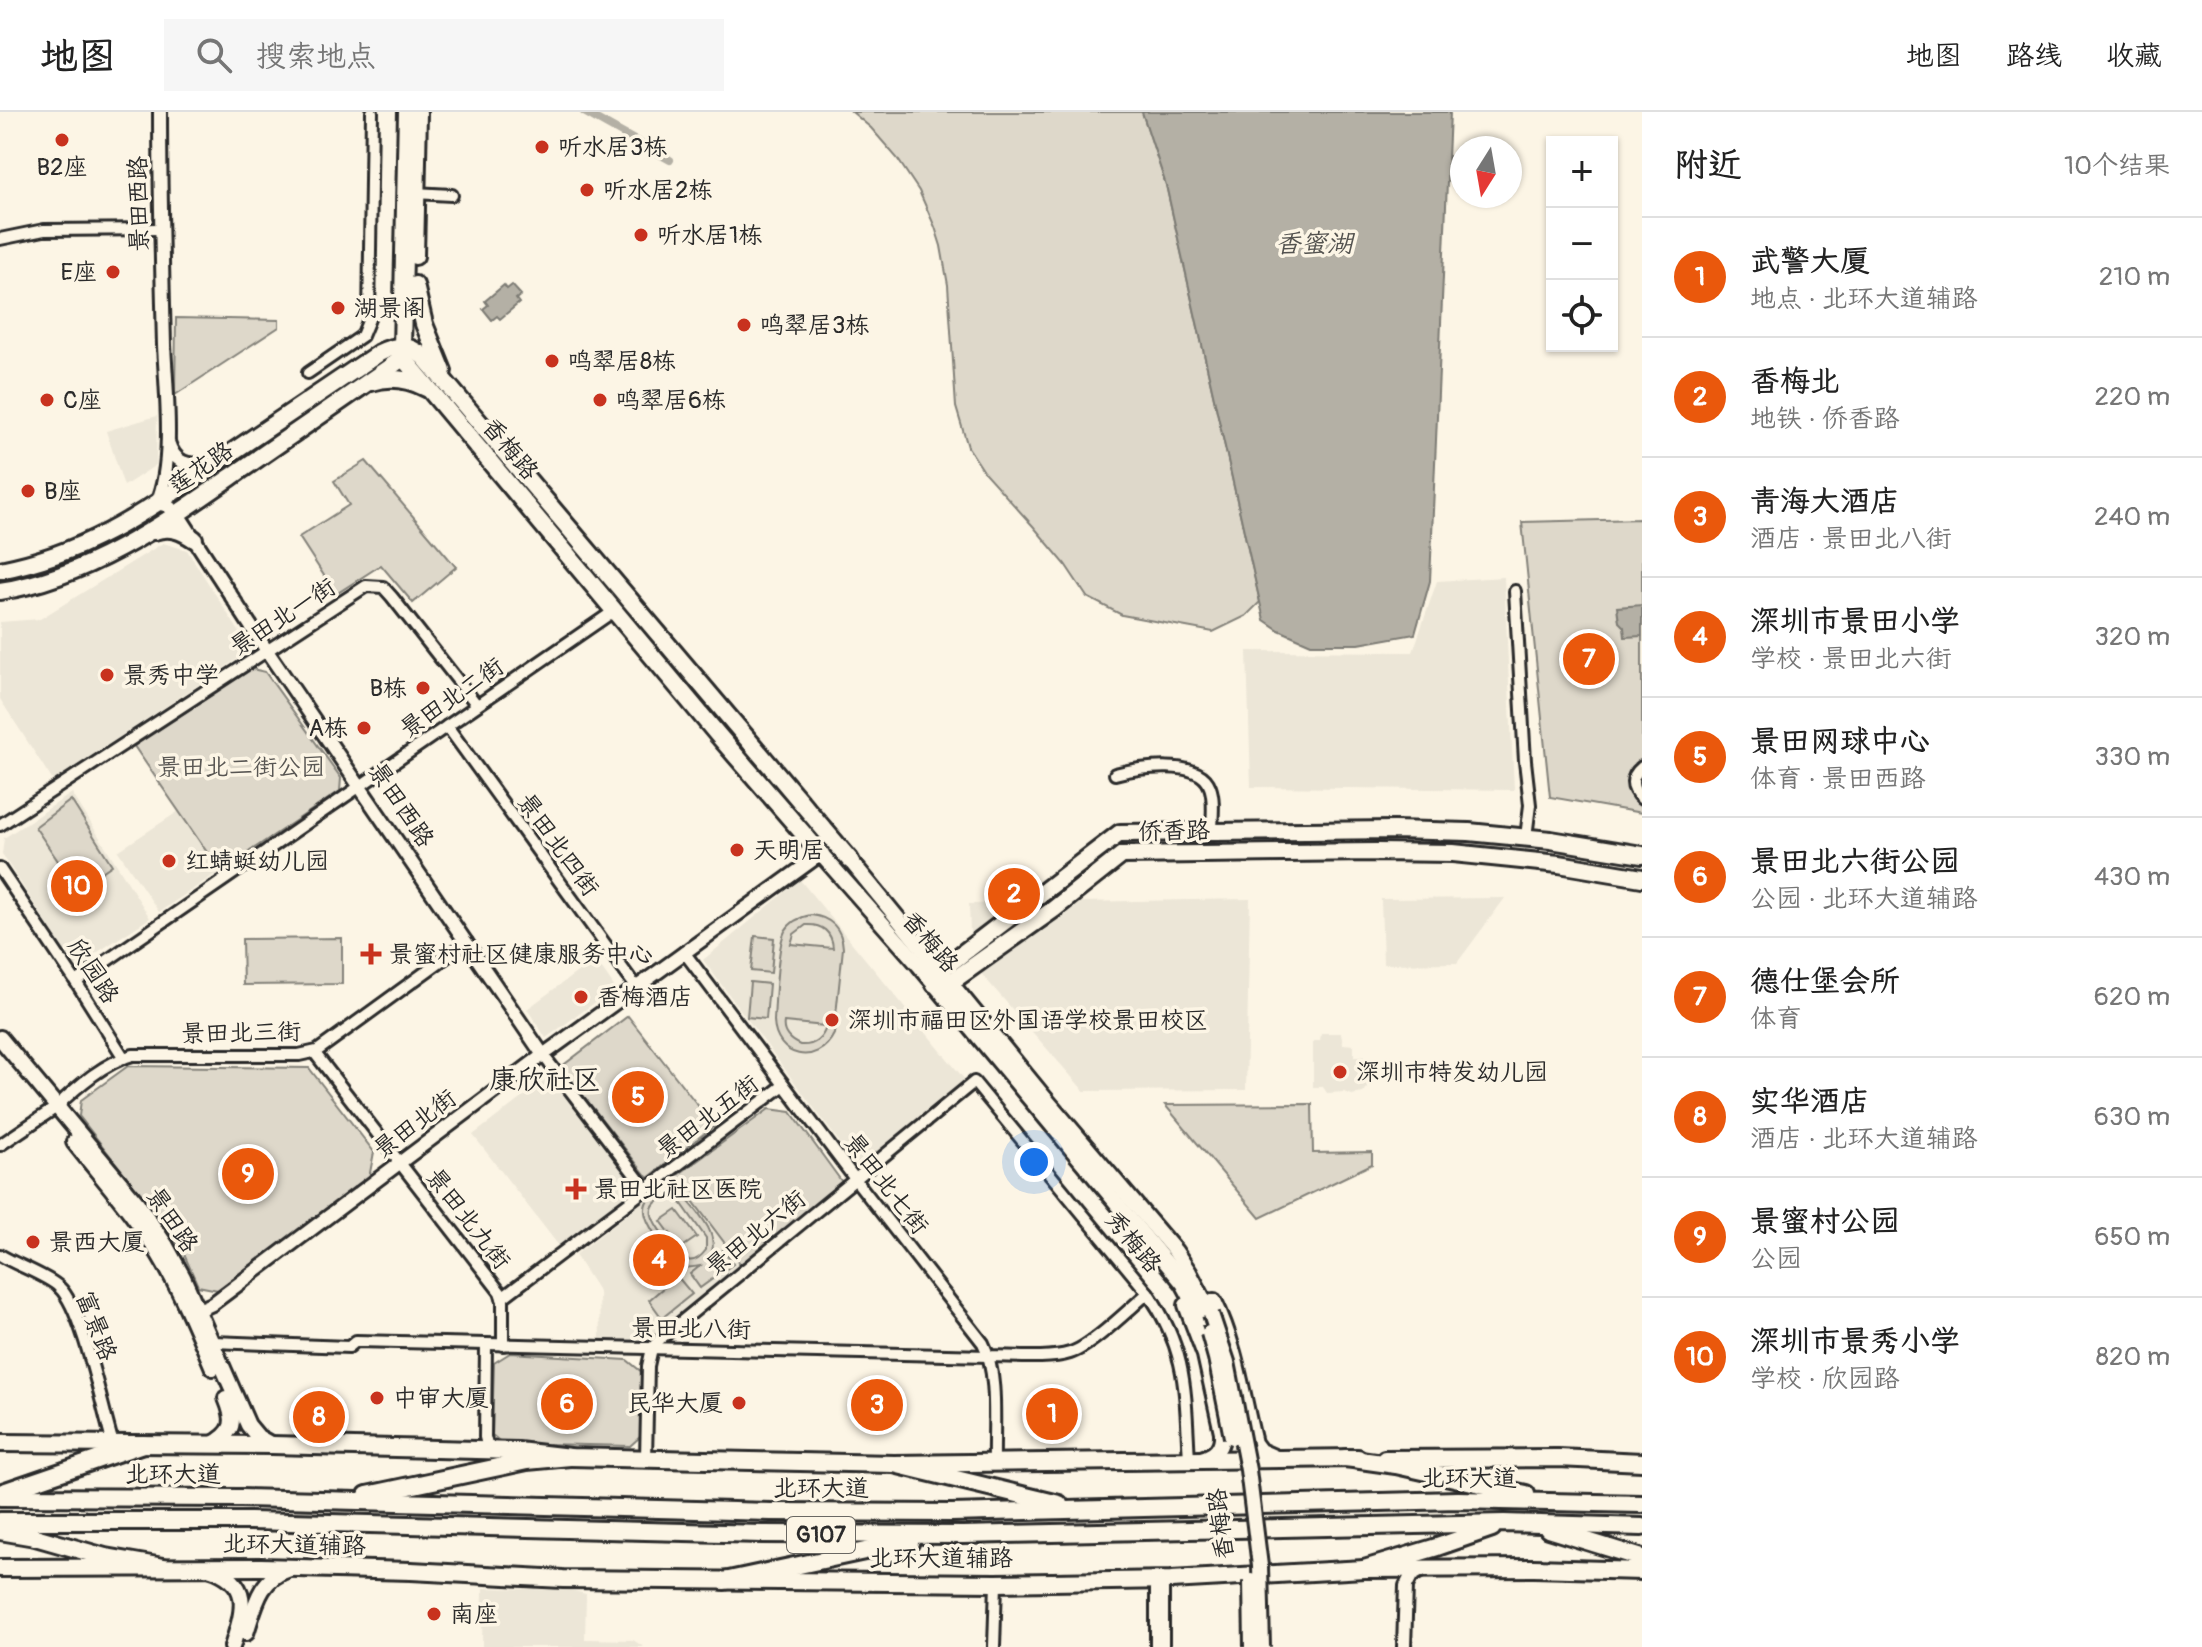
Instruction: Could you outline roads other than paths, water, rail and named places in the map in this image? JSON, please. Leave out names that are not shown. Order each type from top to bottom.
[{"type":"main road","points":[[407,112],[411,193]]},
{"type":"main road","points":[[405,350],[411,193],[418,112]]},
{"type":"main road","points":[[379,353],[409,292]]},
{"type":"main road","points":[[409,292],[457,397]]},
{"type":"main road","name":"莲花路","points":[[0,570],[84,545],[122,525],[379,353],[405,350]]},
{"type":"main road","name":"莲花路","points":[[0,591],[39,583],[88,565],[149,532],[363,385],[405,350]]},
{"type":"main road","name":"香梅路","points":[[405,350],[430,391],[718,735],[821,854],[942,979]]},
{"type":"main road","name":"香梅路","points":[[405,350],[424,357],[850,860],[942,979],[1043,1096],[1169,1254],[1207,1316],[1227,1362],[1248,1470],[1260,1566],[1262,1647]]},
{"type":"main road","points":[[363,385],[393,379],[415,383],[430,391]]},
{"type":"main road","points":[[303,405],[309,406],[314,413],[312,421]]},
{"type":"main road","points":[[194,539],[193,512],[199,499]]},
{"type":"main road","points":[[149,532],[172,529],[194,539]]},
{"type":"main road","points":[[718,735],[725,736],[731,732],[733,725],[730,719]]},
{"type":"main road","name":"侨香路","points":[[942,979],[1120,833],[1469,832],[1526,837],[1642,855]]},
{"type":"main road","points":[[821,854],[836,844]]},
{"type":"main road","name":"侨香路","points":[[942,979],[1054,909],[1122,855],[1453,853],[1559,864],[1642,878]]},
{"type":"main road","points":[[821,854],[850,860]]},
{"type":"main road","name":"景田路","points":[[0,1038],[161,1257],[213,1342],[248,1425],[258,1437],[272,1445]]},
{"type":"main road","name":"景田路","points":[[0,1052],[53,1109]]},
{"type":"main road","points":[[1169,1254],[1193,1268],[1217,1308],[1235,1358],[1257,1448],[1282,1459]]},
{"type":"main road","points":[[1169,1254],[1171,1280],[1189,1310],[1199,1337],[1222,1432],[1217,1450],[1208,1457],[1193,1460]]},
{"type":"main road","name":"景田路","points":[[194,1312],[232,1414],[230,1430],[211,1445]]},
{"type":"main road","name":"香梅路","points":[[1207,1316],[1240,1479],[1250,1557],[1252,1647]]},
{"type":"main road","points":[[1222,1432],[1240,1438],[1250,1425]]},
{"type":"main road","points":[[0,1443],[272,1445],[497,1451],[570,1457],[894,1464],[1346,1458],[1558,1458],[1642,1462]]},
{"type":"main road","points":[[0,1495],[143,1444]]},
{"type":"main road","points":[[340,1501],[527,1461],[570,1457]]},
{"type":"main road","points":[[1346,1458],[1396,1465],[1567,1502]]},
{"type":"main road","points":[[894,1464],[1080,1509]]},
{"type":"main road","name":"北环大道","points":[[0,1495],[771,1512],[952,1513],[1458,1500],[1642,1504]]},
{"type":"main road","name":"北环大道","points":[[0,1521],[250,1521],[762,1534],[963,1535],[1504,1523],[1642,1527]]},
{"type":"main road","points":[[1364,1569],[1504,1523]]},
{"type":"main road","points":[[1531,1523],[1642,1558]]},
{"type":"main road","points":[[0,1531],[35,1537],[105,1557],[163,1567]]},
{"type":"main road","points":[[724,1581],[879,1548],[963,1535]]},
{"type":"main road","points":[[204,1567],[232,1579],[243,1601],[232,1647]]},
{"type":"main road","name":"北环大道辅路","points":[[0,1568],[294,1568],[563,1579],[996,1583],[1158,1580],[1364,1569],[1642,1571]]},
{"type":"main road","points":[[242,1647],[260,1590],[276,1574],[294,1568]]},
{"type":"street","name":"景田西路","points":[[160,112],[167,439],[164,480],[157,503],[168,506],[178,514],[267,651],[543,1055],[646,1189]]},
{"type":"street","points":[[308,373],[362,336],[369,319],[372,112]]},
{"type":"street","points":[[411,193],[452,195]]},
{"type":"street","points":[[0,239],[44,230],[161,229]]},
{"type":"street","points":[[167,439],[171,452],[180,461],[213,465]]},
{"type":"street","name":"景田北一街","points":[[0,825],[366,586],[379,586],[392,597],[477,705]]},
{"type":"street","points":[[1515,591],[1530,805],[1526,837]]},
{"type":"street","name":"景田北二街","points":[[76,982],[614,611]]},
{"type":"street","name":"景田北四街","points":[[445,728],[634,989]]},
{"type":"street","points":[[1642,767],[1632,781],[1634,790],[1642,799]]},
{"type":"street","points":[[1115,774],[1142,768],[1183,768],[1200,773],[1206,778],[1212,793],[1212,832]]},
{"type":"street","name":"景田北街","points":[[194,1312],[212,1304],[543,1055],[821,854]]},
{"type":"street","name":"欣园路","points":[[0,869],[124,1058]]},
{"type":"street","name":"景田北三街","points":[[124,1058],[140,1054],[299,1055],[314,1052],[467,942]]},
{"type":"street","name":"景田北七街","points":[[684,952],[855,1179],[974,1329],[989,1356],[992,1372],[994,1463]]},
{"type":"street","name":"景田北九街","points":[[314,1052],[497,1288],[502,1298],[503,1345]]},
{"type":"street","points":[[0,1145],[124,1058]]},
{"type":"street","name":"景田北六街","points":[[652,1348],[667,1332],[974,1082]]},
{"type":"street","name":"秀梅路","points":[[974,1082],[1162,1312],[1182,1365],[1193,1460]]},
{"type":"street","name":"景田北五街","points":[[502,1298],[784,1085]]},
{"type":"street","name":"富景路","points":[[0,1255],[57,1285],[67,1298],[83,1335],[113,1444]]},
{"type":"street","name":"景田北八街","points":[[213,1342],[349,1347],[356,1341],[1057,1356],[1084,1347],[1148,1293]]},
{"type":"street","points":[[486,1344],[485,1437],[489,1447],[497,1451]]},
{"type":"street","points":[[646,1458],[648,1371],[652,1348]]},
{"type":"street","points":[[1385,1569],[1403,1586]]},
{"type":"street","points":[[1401,1647],[1403,1586],[1411,1576],[1422,1570]]},
{"type":"street","points":[[1156,1647],[1158,1580]]},
{"type":"street","points":[[1158,1580],[1163,1589],[1163,1647]]},
{"type":"street","points":[[994,1647],[996,1583]]},
{"type":"water","name":"香蜜湖","points":[[1142,112],[1450,112],[1430,581],[1415,634],[1359,644],[1311,644],[1264,620],[1166,185]]},
{"type":"water","points":[[504,285],[507,289],[512,285],[521,295],[516,299],[519,303],[500,319],[497,316],[492,320],[483,309],[488,305],[485,301]]},
{"type":"water","points":[[1642,605],[1642,636],[1625,637],[1617,607]]},
{"type":"waterway","points":[[584,112],[670,160]]},
{"type":"place","name":"B2座","points":[[62,140]]},
{"type":"place","name":"听水居3栋","points":[[542,147]]},
{"type":"place","name":"听水居2栋","points":[[587,190]]},
{"type":"place","name":"听水居1栋","points":[[641,235]]},
{"type":"place","name":"E座","points":[[113,272]]},
{"type":"place","name":"湖景阁","points":[[338,308]]},
{"type":"place","name":"鸣翠居3栋","points":[[744,325]]},
{"type":"place","name":"鸣翠居8栋","points":[[552,361]]},
{"type":"place","name":"C座","points":[[47,400]]},
{"type":"place","name":"鸣翠居6栋","points":[[600,400]]},
{"type":"place","name":"B座","points":[[28,491]]},
{"type":"place","name":"德仕堡会所","points":[[1589,659]]},
{"type":"place","name":"景秀中学","points":[[107,675]]},
{"type":"place","name":"B栋","points":[[423,688]]},
{"type":"place","name":"A栋","points":[[364,728]]},
{"type":"place","name":"天明居","points":[[737,850]]},
{"type":"place","name":"红蜻蜓幼儿园","points":[[169,861]]},
{"type":"place","name":"深圳市景秀小学","points":[[77,886]]},
{"type":"place","name":"香梅北","points":[[1014,894]]},
{"type":"place","name":"景蜜村社区健康服务中心","points":[[371,954]]},
{"type":"place","name":"香梅酒店","points":[[581,997]]},
{"type":"place","name":"深圳市福田区外国语学校景田校区","points":[[832,1020]]},
{"type":"place","name":"深圳市特发幼儿园","points":[[1340,1072]]},
{"type":"place","name":"景田网球中心","points":[[638,1097]]},
{"type":"place","name":"景蜜村公园","points":[[248,1174]]},
{"type":"place","name":"景田北社区医院","points":[[576,1189]]},
{"type":"place","name":"景西大厦","points":[[33,1242]]},
{"type":"place","name":"深圳市景田小学","points":[[659,1260]]},
{"type":"place","name":"中审大厦","points":[[377,1398]]},
{"type":"place","name":"民华大厦","points":[[739,1403]]},
{"type":"place","name":"景田北六街公园","points":[[567,1404]]},
{"type":"place","name":"青海大酒店","points":[[877,1405]]},
{"type":"place","name":"武警大厦","points":[[1052,1414]]},
{"type":"place","name":"实华酒店","points":[[319,1417]]},
{"type":"place","name":"南座","points":[[434,1614]]},
{"type":"district","name":"康欣社区","points":[[545,1080]]},
{"type":"park label","name":"景田北二街公园","points":[[241,767]]}]
